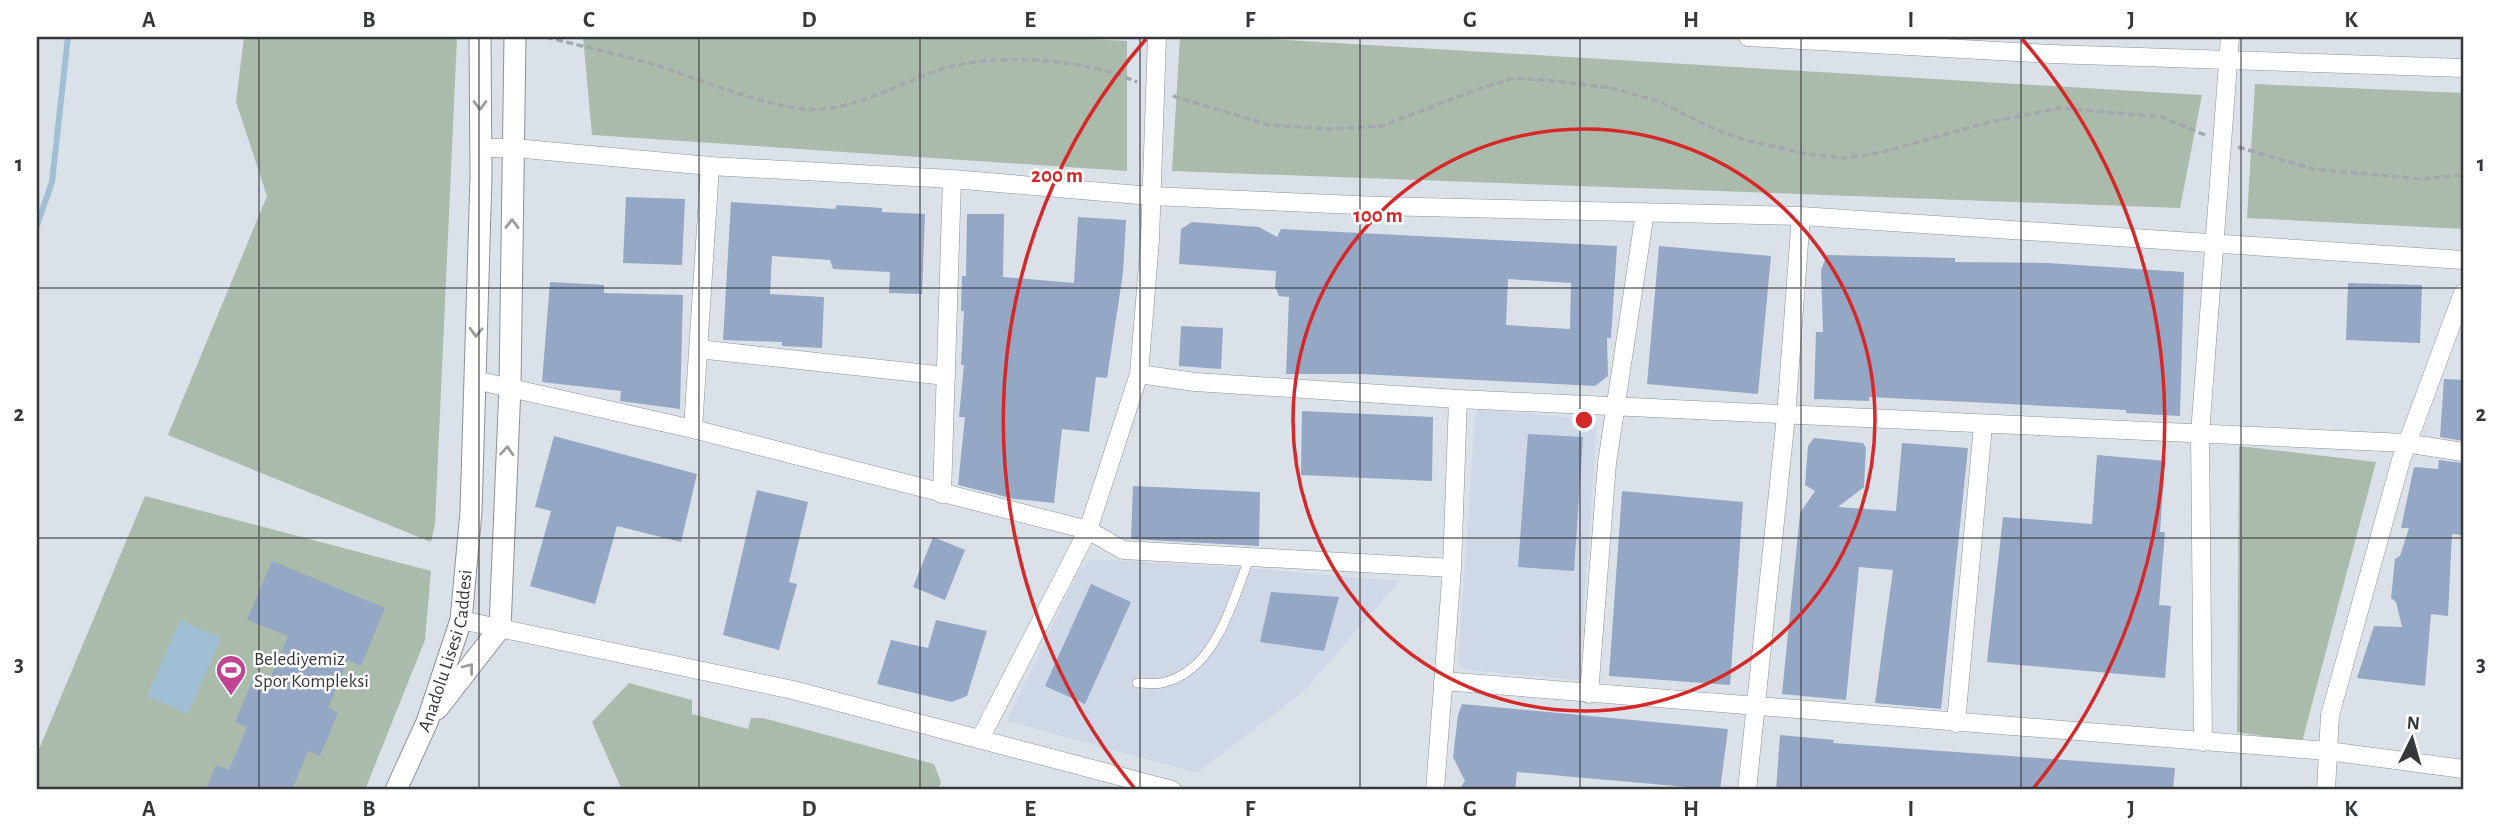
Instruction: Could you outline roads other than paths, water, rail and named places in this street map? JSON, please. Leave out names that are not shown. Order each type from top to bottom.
[{"type":"street","name":"Anadolu Lisesi Caddesi","points":[[427,722],[461,620],[471,512],[481,148],[480,37]]},
{"type":"street","name":"Anadolu Lisesi Caddesi","points":[[427,722],[500,628],[510,386],[515,37]]},
{"type":"street","points":[[980,739],[1088,530],[1139,374],[1151,196],[1157,37]]},
{"type":"street","points":[[1748,37],[2052,45],[2228,60],[2307,60],[2463,68]]},
{"type":"street","points":[[2203,742],[2200,434],[2230,37]]},
{"type":"street","points":[[481,148],[514,148],[710,166],[952,179],[1151,196],[1379,206],[1801,216],[2463,260]]},
{"type":"street","points":[[692,429],[710,166]]},
{"type":"street","points":[[942,494],[952,179]]},
{"type":"street","points":[[1589,694],[1614,405],[1645,212]]},
{"type":"street","points":[[1746,790],[1786,416],[1801,216]]},
{"type":"street","points":[[2326,790],[2330,715],[2405,443],[2463,293]]},
{"type":"street","points":[[698,349],[946,376]]},
{"type":"street","points":[[1139,374],[1195,383],[1458,399],[2405,443],[2463,452]]},
{"type":"street","points":[[475,380],[692,429],[1088,530],[1123,550],[1452,568]]},
{"type":"street","points":[[1435,790],[1452,568],[1458,399]]},
{"type":"street","points":[[1956,723],[1983,425]]},
{"type":"street","points":[[461,620],[793,690],[1172,790]]},
{"type":"street","points":[[1443,681],[2328,751],[2463,769]]},
{"type":"street","points":[[396,790],[427,722]]},
{"type":"lane","points":[[1138,683],[1164,683],[1195,667],[1222,627],[1250,557]]},
{"type":"water","points":[[180,620],[221,638],[188,714],[147,696]]},
{"type":"waterway","points":[[37,225],[52,182],[68,37]]},
{"type":"place","name":"Belediyemiz Spor Kompleksi","points":[[231,697]]}]
